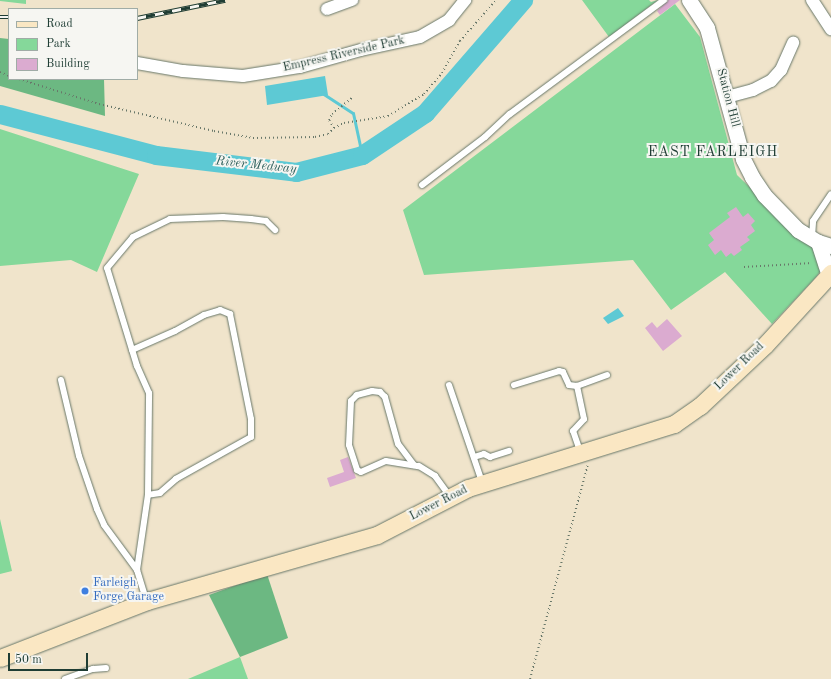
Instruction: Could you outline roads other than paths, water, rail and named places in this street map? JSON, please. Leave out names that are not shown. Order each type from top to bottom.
[{"type":"main road","name":"Lower Road","points":[[0,658],[147,601],[377,535],[450,496],[483,483],[586,451],[651,433],[687,417],[765,345],[828,270]]},
{"type":"street","points":[[327,9],[352,0]]},
{"type":"street","name":"Empress Riverside Park","points":[[138,63],[183,71],[243,76],[300,67],[361,50],[420,37],[449,20],[465,0]]},
{"type":"street","name":"Station Hill","points":[[689,0],[707,28],[743,159],[752,177],[764,195],[788,221],[820,242]]},
{"type":"street","points":[[812,0],[831,29]]},
{"type":"street","points":[[727,97],[753,90],[771,81],[792,61],[793,44]]},
{"type":"street","points":[[820,242],[828,270]]},
{"type":"lane","points":[[422,185],[485,137],[510,114],[664,0]]},
{"type":"lane","points":[[820,242],[813,221],[831,194]]},
{"type":"lane","points":[[137,570],[148,495],[148,393],[132,350],[107,268],[133,237],[170,219],[223,217],[251,219],[266,221],[274,230]]},
{"type":"lane","points":[[132,350],[204,315],[220,310],[230,314],[250,419],[251,437],[176,479],[160,493],[148,495]]},
{"type":"lane","points":[[514,385],[559,371],[563,372],[569,385],[577,386],[607,375]]},
{"type":"lane","points":[[61,380],[79,456],[97,509],[104,525],[137,570],[147,601]]},
{"type":"lane","points":[[449,385],[483,483]]},
{"type":"lane","points":[[577,386],[584,419],[573,431],[586,451]]},
{"type":"lane","points":[[414,465],[398,444],[385,398],[380,392],[372,391],[357,395],[351,401],[349,445],[357,470],[361,472],[386,462],[414,465],[435,476],[450,496]]},
{"type":"lane","points":[[474,457],[484,454],[490,457],[509,451]]},
{"type":"lane","points":[[65,679],[87,671],[106,668]]},
{"type":"water","points":[[325,76],[328,95],[267,105],[265,86]]},
{"type":"water","points":[[618,308],[624,316],[608,324],[603,318]]},
{"type":"waterway","name":"River Medway","points":[[0,114],[156,155],[296,172],[362,155],[425,113],[523,0]]},
{"type":"waterway","points":[[322,93],[353,113],[362,155]]},
{"type":"railway","points":[[138,18],[225,0]]},
{"type":"railway","points":[[0,17],[8,17]]},
{"type":"place","name":"Farleigh Forge Garage","points":[[85,591]]},
{"type":"district","name":"EAST FARLEIGH","points":[[713,152]]}]
